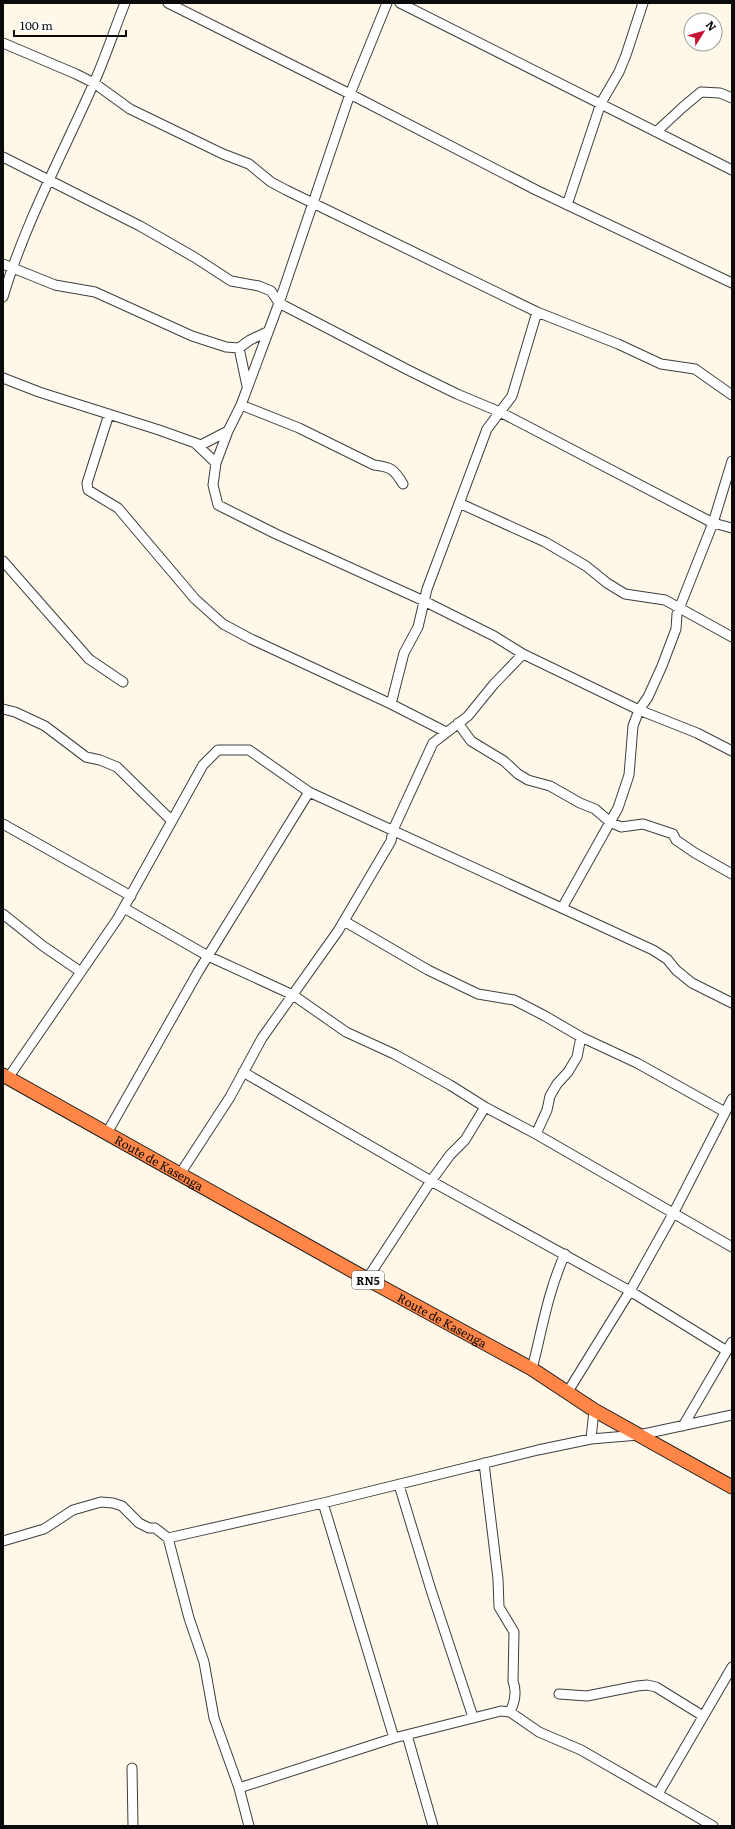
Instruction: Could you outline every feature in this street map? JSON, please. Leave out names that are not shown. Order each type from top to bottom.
[{"type":"highway","name":"Route de Kasenga","points":[[6,1076],[367,1279],[532,1369],[594,1410],[732,1487]]},
{"type":"street","points":[[3,297],[7,266],[94,83],[125,3]]},
{"type":"street","points":[[168,3],[567,205],[732,283]]},
{"type":"street","points":[[386,3],[350,94],[279,303],[241,405],[228,431],[216,464],[213,484],[218,505],[276,534],[424,601],[494,636],[524,654],[639,710],[697,733],[732,751]]},
{"type":"street","points":[[400,3],[732,170]]},
{"type":"street","points":[[567,205],[601,103],[619,72],[642,6],[632,3]]},
{"type":"street","points":[[3,43],[94,83],[130,109],[217,151],[249,164],[271,182],[537,312],[618,344],[661,364],[695,369],[732,394]]},
{"type":"street","points":[[656,132],[683,106],[701,92],[720,93],[732,98]]},
{"type":"street","points":[[3,157],[140,226],[194,257],[231,281],[259,286],[271,291],[279,303],[408,370],[500,412],[713,523],[732,528]]},
{"type":"street","points":[[7,266],[55,285],[95,292],[192,336],[226,347],[239,348],[250,340],[267,332]]},
{"type":"street","points":[[391,704],[404,653],[418,627],[427,589],[487,429],[505,408],[512,396],[537,312]]},
{"type":"street","points":[[239,348],[247,388]]},
{"type":"street","points":[[3,378],[39,392],[201,445],[228,431]]},
{"type":"street","points":[[241,405],[300,428],[374,465],[386,466],[396,471],[403,484]]},
{"type":"street","points":[[109,414],[87,482],[88,490],[95,496],[118,508],[195,598],[224,624],[251,639],[391,704],[446,732]]},
{"type":"street","points":[[194,442],[216,464]]},
{"type":"street","points":[[562,908],[618,808],[628,781],[634,726],[639,710],[662,666],[676,629],[678,614],[713,523],[732,460]]},
{"type":"street","points":[[460,503],[545,542],[586,566],[607,583],[625,594],[665,600],[732,637]]},
{"type":"street","points":[[3,561],[89,659],[123,682]]},
{"type":"street","points":[[180,1174],[230,1097],[262,1038],[344,921],[391,841],[393,830],[437,738],[472,712],[494,684],[524,654]]},
{"type":"street","points":[[3,709],[15,712],[45,726],[86,756],[117,766],[172,821]]},
{"type":"street","points":[[458,723],[471,741],[504,761],[518,774],[528,780],[550,786],[580,803],[595,809],[610,822],[621,826],[643,824],[673,834],[676,840],[695,853],[732,874]]},
{"type":"street","points":[[6,1076],[81,972],[124,908],[203,765],[218,750],[249,750],[309,792],[654,950],[667,959],[676,970],[692,983],[732,1003]]},
{"type":"street","points":[[107,1134],[208,956],[309,792]]},
{"type":"street","points":[[3,824],[131,896]]},
{"type":"street","points":[[124,908],[208,956],[293,995],[346,1032],[394,1054],[450,1085],[485,1107],[536,1134],[732,1247]]},
{"type":"street","points":[[3,914],[43,946],[81,972]]},
{"type":"street","points":[[344,921],[428,970],[478,994],[514,1000],[581,1038],[637,1063],[725,1112]]},
{"type":"street","points":[[536,1134],[547,1110],[550,1096],[577,1057],[581,1038]]},
{"type":"street","points":[[243,1072],[431,1181],[630,1290],[727,1351]]},
{"type":"street","points":[[567,1393],[630,1290],[673,1214],[732,1099]]},
{"type":"street","points":[[367,1279],[431,1181],[450,1155],[465,1140],[485,1107]]},
{"type":"street","points":[[532,1369],[548,1302],[557,1272],[565,1254]]},
{"type":"street","points":[[683,1426],[732,1342]]},
{"type":"street","points":[[591,1439],[594,1410]]},
{"type":"street","points":[[168,1538],[323,1503],[484,1463],[591,1439],[639,1435],[732,1415]]},
{"type":"street","points":[[484,1463],[498,1579],[499,1607],[512,1625],[515,1640],[513,1681],[515,1687],[514,1703],[510,1712]]},
{"type":"street","points":[[399,1485],[431,1590],[473,1717]]},
{"type":"street","points":[[3,1541],[44,1529],[74,1510],[101,1502],[113,1503],[122,1506],[139,1523],[149,1528],[154,1528],[168,1538],[189,1618],[204,1662],[214,1718],[239,1788],[249,1826]]},
{"type":"street","points":[[323,1503],[394,1738]]},
{"type":"street","points":[[658,1794],[732,1667]]},
{"type":"street","points":[[559,1694],[587,1696],[637,1686],[647,1686],[656,1688],[703,1716]]},
{"type":"street","points":[[239,1788],[394,1738],[501,1711],[510,1712],[539,1732],[581,1750],[713,1826]]},
{"type":"street","points":[[407,1735],[433,1826]]},
{"type":"street","points":[[132,1768],[133,1826]]}]
